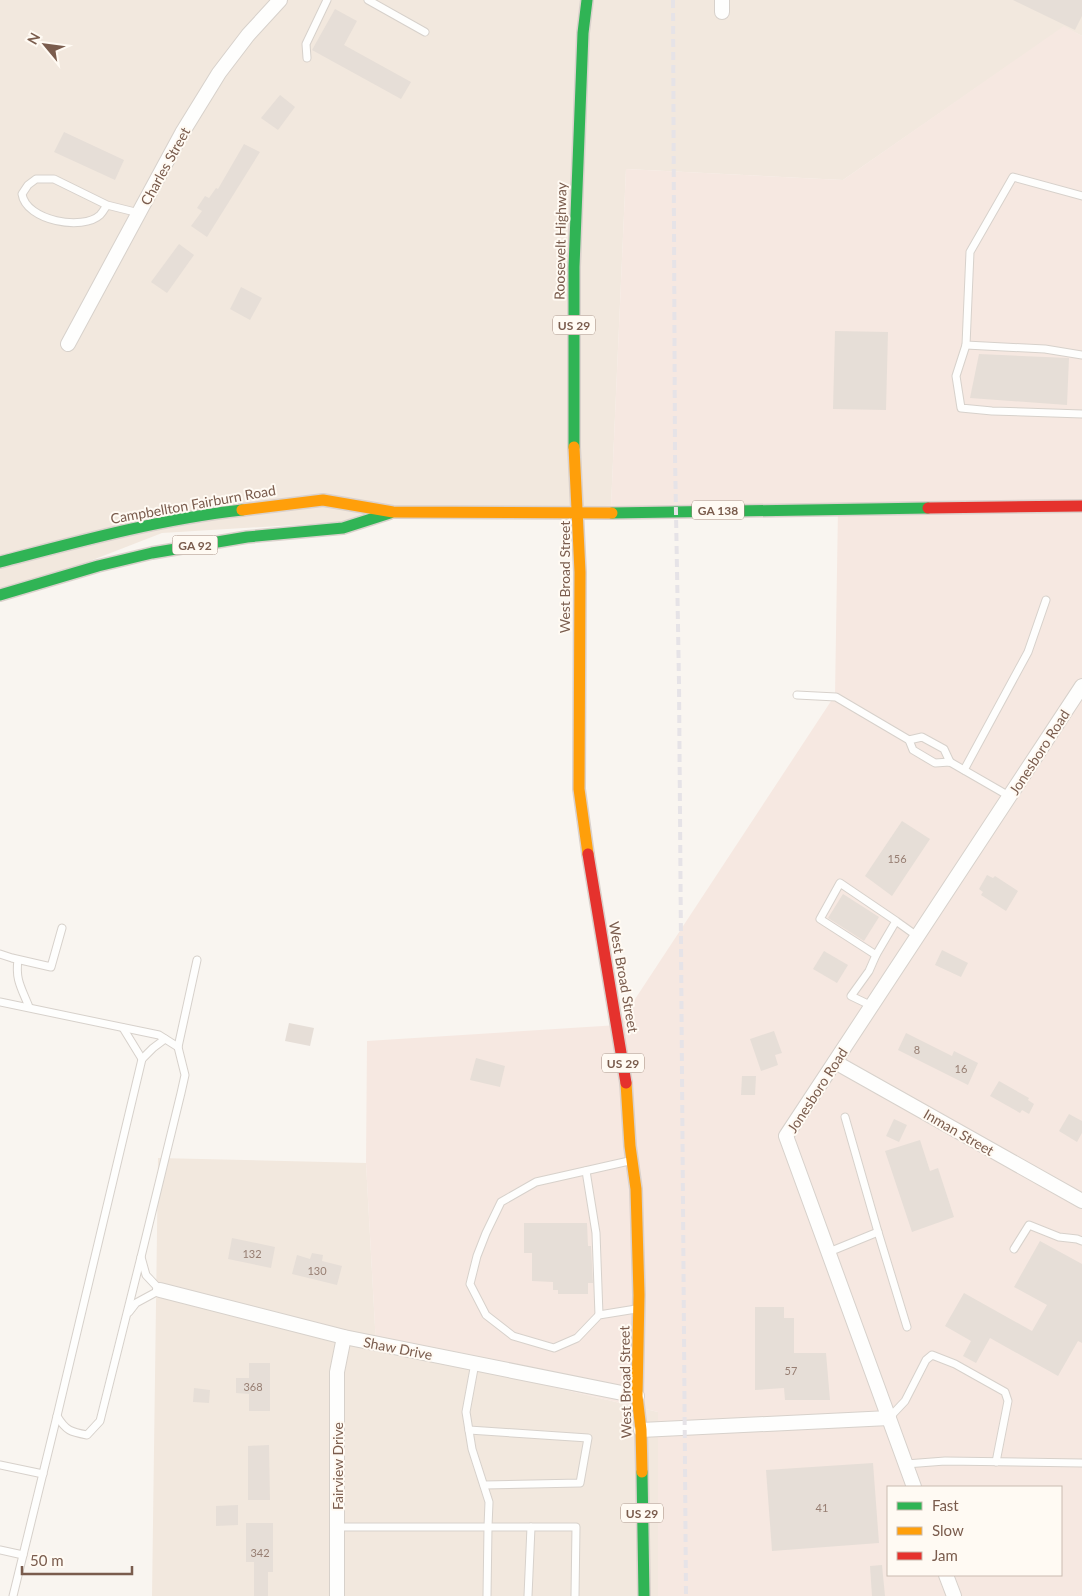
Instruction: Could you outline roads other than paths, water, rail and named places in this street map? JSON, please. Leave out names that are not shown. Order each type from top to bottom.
[{"type":"main road","name":"Roosevelt Highway","points":[[578,513],[574,451],[574,267],[583,33],[587,0]]},
{"type":"main road","name":"Campbellton Fairburn Road","points":[[0,562],[107,534],[165,522],[273,505],[323,500],[393,512],[578,513]]},
{"type":"main road","name":"GA 138","points":[[578,513],[1082,506]]},
{"type":"main road","name":"Campbellton Fairburn Road","points":[[0,595],[89,568],[152,553],[247,537],[342,528],[393,512]]},
{"type":"main road","name":"West Broad Street","points":[[578,513],[580,572],[579,789],[593,887],[626,1077],[636,1190],[639,1309],[637,1396],[641,1430],[644,1596]]},
{"type":"street","name":"Charles Street","points":[[68,344],[182,133],[220,73],[248,34],[280,0]]},
{"type":"street","name":"Jonesboro Road","points":[[914,1486],[786,1136],[1082,686]]},
{"type":"street","name":"Inman Street","points":[[835,1062],[1082,1201]]},
{"type":"street","name":"Shaw Drive","points":[[160,1290],[344,1337],[637,1396]]},
{"type":"street","name":"Fairview Drive","points":[[336,1596],[337,1372],[344,1337]]},
{"type":"street","points":[[641,1430],[889,1418]]},
{"type":"street","points":[[946,1576],[950,1594]]},
{"type":"lane","points":[[306,58],[306,44],[327,0]]},
{"type":"lane","points":[[368,0],[425,32]]},
{"type":"lane","points":[[1082,196],[1014,177],[970,252],[966,345],[956,376],[962,408],[1082,414]]},
{"type":"lane","points":[[107,205],[93,219],[70,223],[50,220],[32,211],[23,202],[22,194],[28,185],[36,179],[54,179],[107,205],[139,212]]},
{"type":"lane","points":[[966,345],[1045,350],[1082,355]]},
{"type":"lane","points":[[964,770],[1028,652],[1046,600]]},
{"type":"lane","points":[[797,695],[836,697],[909,740],[913,750],[934,763],[950,762],[1009,796]]},
{"type":"lane","points":[[909,740],[922,737],[944,748],[950,762]]},
{"type":"lane","points":[[876,955],[820,919],[840,883],[918,936]]},
{"type":"lane","points":[[872,1006],[850,996],[870,971],[876,955],[896,921]]},
{"type":"lane","points":[[0,954],[51,967],[62,928]]},
{"type":"lane","points":[[18,960],[16,972],[19,985],[29,1007]]},
{"type":"lane","points":[[57,1416],[62,1425],[71,1432],[87,1434],[100,1421],[182,1093],[184,1074],[178,1047],[197,960]]},
{"type":"lane","points":[[0,1002],[123,1028],[132,1028],[159,1035],[178,1047]]},
{"type":"lane","points":[[123,1028],[142,1059]]},
{"type":"lane","points":[[13,1596],[142,1059],[165,1039]]},
{"type":"lane","points":[[845,1117],[907,1327]]},
{"type":"lane","points":[[632,1160],[536,1182],[502,1202],[477,1256],[470,1284],[486,1315],[513,1336],[554,1348],[577,1338],[599,1315],[639,1309]]},
{"type":"lane","points":[[586,1171],[596,1233],[599,1315]]},
{"type":"lane","points":[[1014,1249],[1029,1225],[1059,1237],[1077,1239],[1082,1242]]},
{"type":"lane","points":[[829,1252],[878,1232]]},
{"type":"lane","points":[[126,1317],[136,1302],[160,1290],[146,1275],[141,1257]]},
{"type":"lane","points":[[889,1418],[905,1402],[926,1360],[932,1355],[955,1364],[1005,1392],[1008,1400],[996,1462]]},
{"type":"lane","points":[[476,1363],[466,1412],[472,1449],[489,1502],[487,1596]]},
{"type":"lane","points":[[469,1430],[588,1438],[580,1483],[484,1485]]},
{"type":"lane","points":[[906,1464],[945,1461],[1082,1462]]},
{"type":"lane","points":[[0,1465],[43,1474]]},
{"type":"lane","points":[[337,1527],[576,1527],[575,1596]]},
{"type":"lane","points":[[528,1596],[532,1527]]},
{"type":"lane","points":[[0,1550],[23,1555]]},
{"type":"railway","points":[[673,0],[675,456],[679,683],[686,1596]]}]
